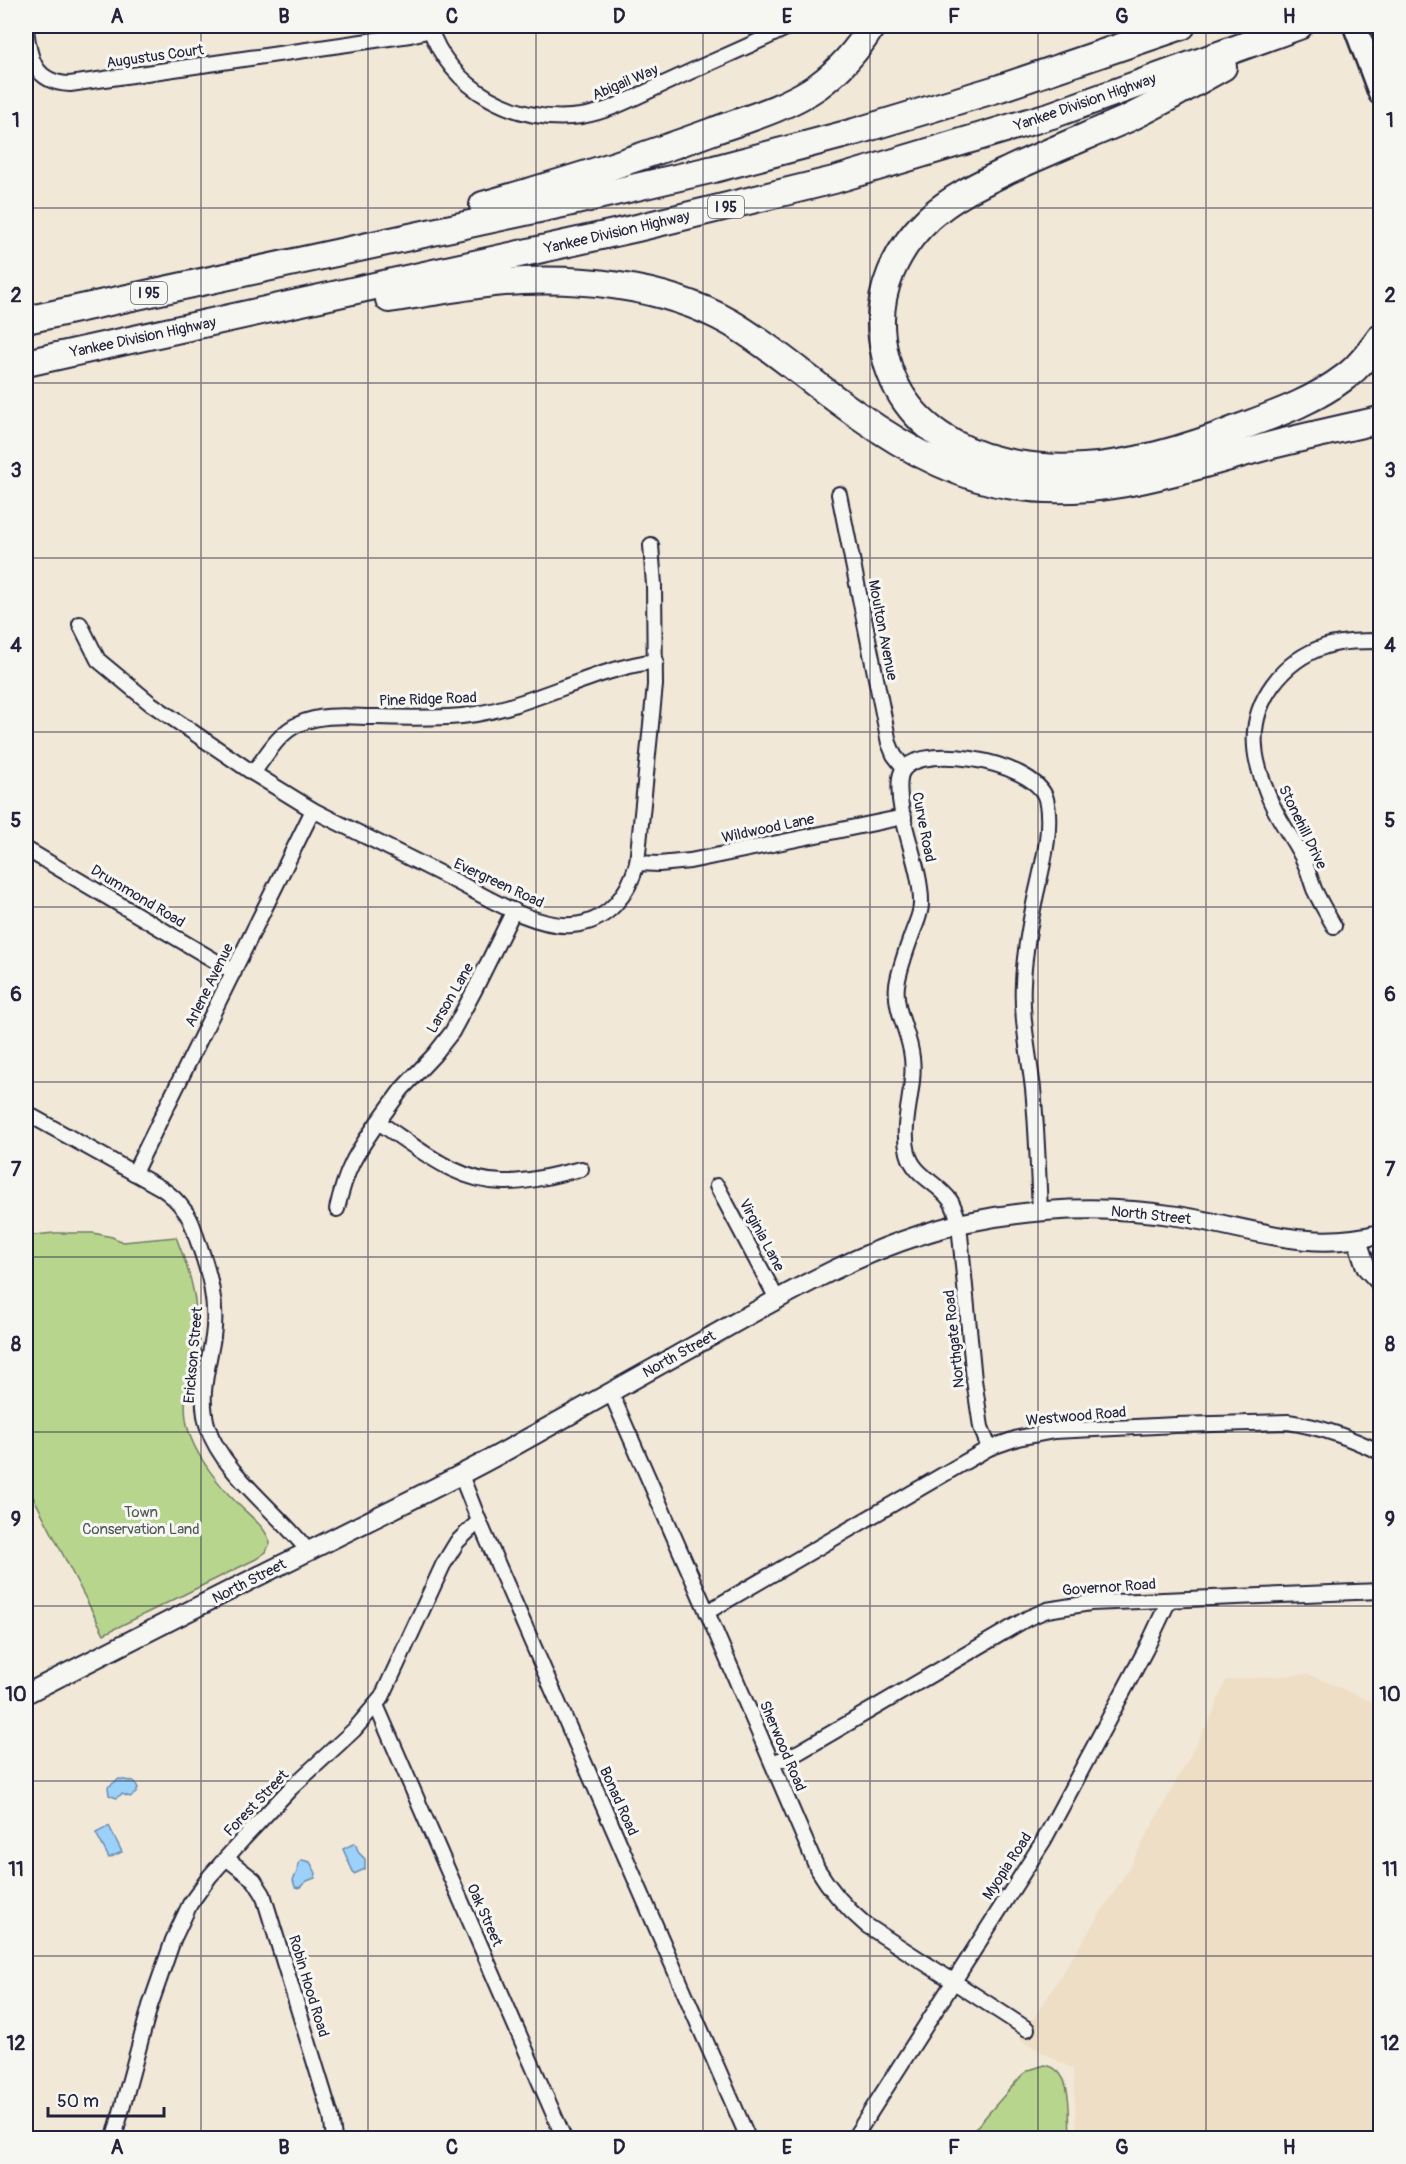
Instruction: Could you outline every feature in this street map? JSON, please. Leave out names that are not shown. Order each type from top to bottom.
[{"type":"highway","points":[[273,267],[604,169],[773,108],[829,78],[856,50],[872,26]]},
{"type":"highway","name":"I 95","points":[[26,321],[576,201],[784,151],[1000,88],[1182,26]]},
{"type":"highway","points":[[1300,26],[1133,116],[1003,173],[945,205],[909,239],[890,273],[881,310],[881,331],[886,357],[896,384],[908,405],[930,429],[952,444],[977,454],[1022,465],[1046,468],[1085,467],[1129,461],[1206,441],[1301,404],[1328,390],[1348,375],[1369,354],[1380,338]]},
{"type":"highway","name":"Yankee Division Highway","points":[[26,363],[638,228],[834,180],[1052,115],[1300,26]]},
{"type":"highway","points":[[139,338],[494,283],[578,282],[641,291],[681,301],[729,322],[796,368],[855,414],[909,447],[945,465],[1011,486],[1047,489],[1106,486],[1142,481],[1283,443],[1380,420]]},
{"type":"main road","points":[[1355,26],[1380,93]]},
{"type":"street","name":"Abigail Way","points":[[430,28],[449,63],[472,87],[486,97],[508,108],[533,115],[566,117],[583,116],[615,106],[790,26]]},
{"type":"street","name":"Augustus Court","points":[[26,28],[28,53],[36,68],[53,81],[70,84],[410,35],[430,28]]},
{"type":"street","name":"Moulton Avenue","points":[[839,494],[889,743],[894,756],[904,768]]},
{"type":"street","name":"Evergreen Road","points":[[80,624],[94,654],[150,703],[253,773],[313,810],[514,910],[549,923],[571,925],[586,923],[606,913],[620,899],[629,885],[637,863],[654,703],[656,661],[651,545]]},
{"type":"street","name":"Stonehill Drive","points":[[1334,926],[1315,891],[1300,852],[1282,825],[1269,798],[1256,754],[1256,726],[1262,704],[1272,686],[1282,672],[1302,656],[1338,643],[1380,641]]},
{"type":"street","name":"Pine Ridge Road","points":[[253,773],[270,749],[286,732],[311,720],[334,717],[445,717],[482,714],[516,705],[623,668],[656,661]]},
{"type":"street","points":[[904,768],[915,761],[939,757],[964,758],[992,764],[1030,778],[1040,787],[1046,799],[1047,832],[1026,946],[1023,987],[1035,1115],[1040,1211]]},
{"type":"street","name":"Curve Road","points":[[904,768],[900,778],[904,817],[919,884],[921,906],[902,963],[897,991],[898,1008],[912,1058],[907,1147],[916,1169],[950,1200],[959,1224]]},
{"type":"street","name":"Arlene Avenue","points":[[134,1173],[313,810]]},
{"type":"street","name":"Wildwood Lane","points":[[637,863],[659,864],[690,861],[904,817]]},
{"type":"street","name":"Drummond Road","points":[[26,849],[234,972]]},
{"type":"street","name":"Larson Lane","points":[[337,1209],[347,1171],[357,1152],[402,1089],[452,1032],[514,910]]},
{"type":"street","name":"Erickson Street","points":[[26,1113],[167,1192],[182,1207],[190,1220],[204,1256],[214,1306],[213,1338],[203,1399],[204,1416],[212,1439],[228,1465],[308,1551]]},
{"type":"street","points":[[378,1122],[457,1172],[478,1180],[510,1182],[581,1169]]},
{"type":"street","name":"Virginia Lane","points":[[717,1186],[777,1299]]},
{"type":"street","name":"North Street","points":[[26,1694],[461,1475],[777,1299],[878,1250],[959,1224],[1040,1211],[1081,1209],[1144,1212],[1193,1218],[1303,1241],[1339,1242],[1380,1234]]},
{"type":"street","name":"Northgate Road","points":[[959,1224],[974,1380],[980,1422],[990,1448]]},
{"type":"street","points":[[1357,1240],[1366,1267],[1380,1282]]},
{"type":"street","name":"Sherwood Road","points":[[611,1393],[817,1868],[834,1894],[866,1925],[1027,2029]]},
{"type":"street","name":"Westwood Road","points":[[707,1612],[990,1448],[1018,1438],[1054,1431],[1288,1422],[1340,1434],[1380,1452]]},
{"type":"street","name":"Bonad Road","points":[[461,1475],[748,2139]]},
{"type":"street","name":"Forest Street","points":[[114,2139],[139,2042],[173,1940],[198,1891],[291,1788],[354,1730],[376,1705],[386,1689],[450,1552],[479,1521]]},
{"type":"street","name":"Governor Road","points":[[773,1763],[799,1752],[1038,1613],[1080,1604],[1380,1591]]},
{"type":"street","name":"Myopia Road","points":[[854,2139],[1044,1839],[1146,1649],[1169,1600]]},
{"type":"street","name":"Oak Street","points":[[376,1705],[564,2139]]},
{"type":"street","name":"Robin Hood Road","points":[[226,1858],[254,1880],[262,1894],[331,2116],[334,2139]]},
{"type":"shaded area","points":[[1308,1674],[1380,1705],[1380,2138],[1077,2138],[1073,2069],[1020,2040],[1129,1868],[1212,1715],[1226,1680]]},
{"type":"green space","name":"Town Conservation Land","points":[[93,1233],[123,1242],[176,1237],[191,1280],[196,1314],[195,1340],[185,1396],[187,1424],[191,1438],[216,1480],[260,1525],[270,1543],[266,1552],[256,1559],[104,1634],[26,1483],[26,1236]]},
{"type":"green space","points":[[1045,2065],[1055,2069],[1066,2084],[1070,2138],[967,2138],[1022,2075]]},
{"type":"water","points":[[119,1779],[135,1782],[138,1788],[136,1793],[130,1797],[122,1794],[116,1798],[109,1795],[108,1787]]},
{"type":"water","points":[[109,1826],[122,1852],[109,1858],[96,1833]]},
{"type":"water","points":[[355,1843],[359,1853],[365,1859],[365,1869],[354,1874],[343,1849]]},
{"type":"water","points":[[302,1860],[310,1862],[316,1873],[315,1878],[299,1888],[295,1887],[293,1880],[298,1864]]}]
